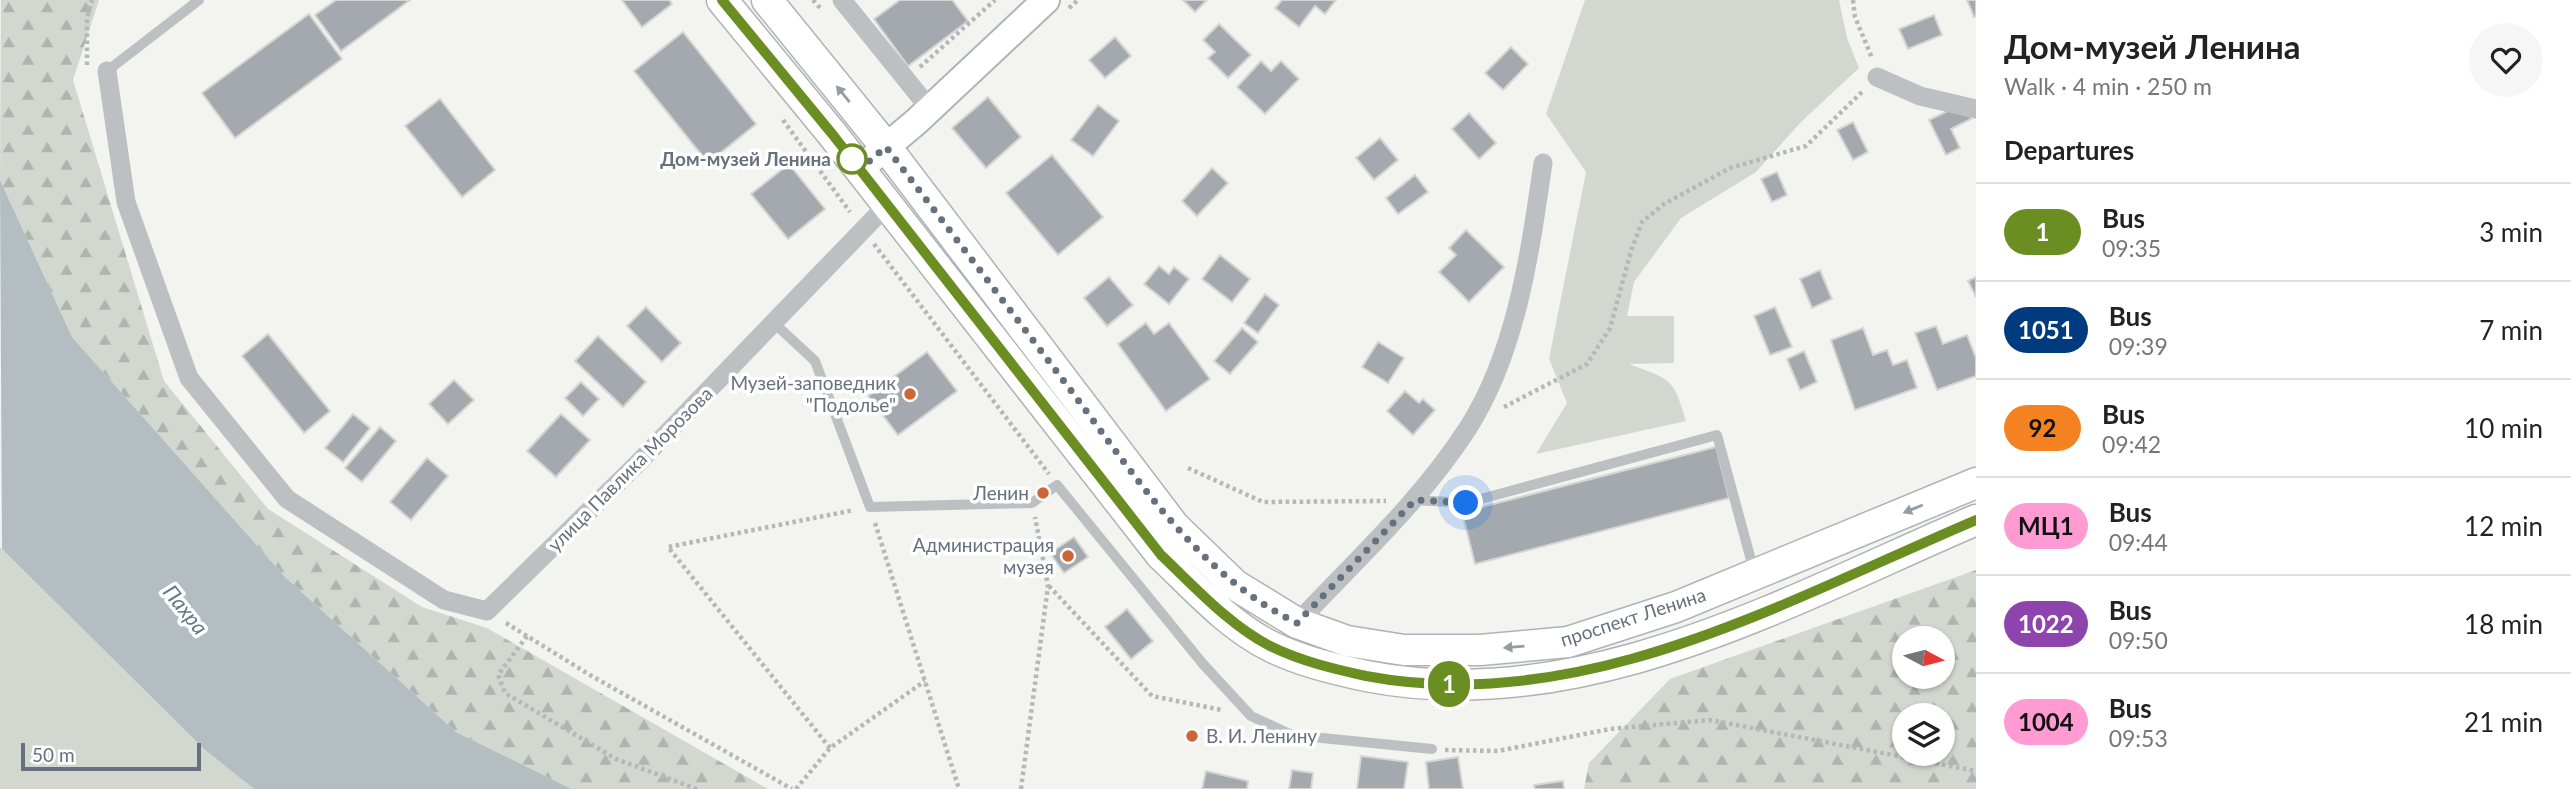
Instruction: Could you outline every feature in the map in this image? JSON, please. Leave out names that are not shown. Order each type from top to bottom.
[{"type":"main road","name":"проспект Ленина","points":[[722,0],[860,169],[1161,555],[1223,613],[1269,646],[1330,668],[1392,681],[1482,686],[1576,674],[1688,643],[1976,520]]},
{"type":"main road","name":"проспект Ленина","points":[[767,0],[886,147],[1174,526],[1235,585],[1297,623],[1347,641],[1404,650],[1480,650],[1568,642],[1676,607],[1976,484]]},
{"type":"street","points":[[842,0],[930,109]]},
{"type":"street","points":[[860,169],[930,109],[1046,0]]},
{"type":"street","points":[[1877,77],[1920,96],[1976,109]]},
{"type":"street","points":[[108,79],[126,202],[189,378],[287,499],[444,600],[487,611]]},
{"type":"street","points":[[1297,623],[1415,500],[1469,426],[1502,359],[1531,250],[1543,163]]},
{"type":"street","name":"улица Павлика Морозова","points":[[487,611],[639,462],[887,205]]},
{"type":"lane","points":[[108,79],[199,0]]},
{"type":"lane","points":[[774,323],[814,361],[870,507],[1032,503],[1058,485],[1203,664],[1251,716],[1292,735],[1432,749]]},
{"type":"lane","points":[[1415,500],[1466,503],[1717,435],[1755,575]]},
{"type":"path","points":[[92,0],[85,61],[93,79],[108,79]]},
{"type":"path","points":[[906,80],[995,0]]},
{"type":"path","points":[[1469,426],[1587,364],[1610,328],[1631,251],[1642,222],[1664,204],[1730,169],[1806,146],[1877,77],[1855,17],[1853,0]]},
{"type":"path","points":[[863,230],[1058,485]]},
{"type":"path","points":[[1188,468],[1263,502],[1415,500]]},
{"type":"path","points":[[1021,789],[1048,586],[1032,503]]},
{"type":"path","points":[[830,748],[668,547],[870,507],[959,789]]},
{"type":"path","points":[[1048,586],[1152,696],[1251,716]]},
{"type":"path","points":[[487,611],[794,789],[830,748],[925,681]]},
{"type":"path","points":[[527,636],[498,675],[505,692],[616,759],[697,789]]},
{"type":"path","points":[[1432,749],[1498,751],[1609,729],[1710,720],[1976,771]]},
{"type":"green space","points":[[1,0],[99,0],[73,80],[164,381],[268,509],[422,607],[487,628],[768,789],[572,789],[456,732],[285,577],[72,337],[0,180]]},
{"type":"green space","points":[[1585,0],[1839,0],[1847,38],[1859,68],[1801,122],[1756,172],[1681,218],[1634,282],[1627,316],[1674,316],[1674,363],[1629,364],[1654,373],[1668,382],[1678,396],[1686,421],[1536,454],[1567,403],[1549,359],[1586,172],[1546,114]]},
{"type":"green space","points":[[0,547],[205,750],[254,789],[0,789]]},
{"type":"green space","points":[[1976,570],[1976,789],[1584,789],[1589,763],[1670,679]]},
{"type":"water","name":"Пахра","points":[[0,180],[72,337],[285,577],[456,732],[572,789],[254,789],[205,750],[2,549]]},
{"type":"building","points":[[336,0],[410,0],[341,51],[315,15]]},
{"type":"building","points":[[622,0],[669,0],[672,4],[642,27]]},
{"type":"building","points":[[900,0],[952,0],[968,21],[908,66],[874,19]]},
{"type":"building","points":[[1183,0],[1207,0],[1195,12]]},
{"type":"building","points":[[1282,0],[1336,0],[1325,14],[1315,6],[1299,27],[1275,8]]},
{"type":"building","points":[[1967,0],[1976,0],[1974,17]]},
{"type":"building","points":[[309,14],[342,59],[235,138],[202,93]]},
{"type":"building","points":[[1934,15],[1942,35],[1908,49],[1899,29]]},
{"type":"building","points":[[1219,24],[1251,55],[1228,78],[1208,58],[1215,52],[1203,40]]},
{"type":"building","points":[[683,32],[756,124],[708,163],[634,71]]},
{"type":"building","points":[[1115,37],[1131,56],[1105,78],[1089,60]]},
{"type":"building","points":[[1511,47],[1528,64],[1503,90],[1485,73]]},
{"type":"building","points":[[1261,61],[1271,71],[1281,61],[1299,79],[1265,114],[1237,87]]},
{"type":"building","points":[[988,97],[1021,137],[986,168],[952,128]]},
{"type":"building","points":[[440,99],[495,170],[462,197],[405,126]]},
{"type":"building","points":[[1964,103],[1971,119],[1951,129],[1960,148],[1946,155],[1929,120]]},
{"type":"building","points":[[1098,105],[1119,121],[1093,156],[1071,140]]},
{"type":"building","points":[[1469,113],[1496,143],[1479,159],[1452,129]]},
{"type":"building","points":[[1853,122],[1868,152],[1853,160],[1837,130]]},
{"type":"building","points":[[1380,138],[1398,160],[1374,180],[1356,158]]},
{"type":"building","points":[[1052,155],[1103,217],[1058,255],[1006,193]]},
{"type":"building","points":[[789,164],[825,209],[788,239],[751,194]]},
{"type":"building","points":[[1212,168],[1228,183],[1197,216],[1182,201]]},
{"type":"building","points":[[1777,172],[1787,195],[1772,202],[1761,179]]},
{"type":"building","points":[[1415,175],[1428,192],[1398,214],[1386,198]]},
{"type":"building","points":[[1466,230],[1504,267],[1469,302],[1439,272],[1456,255],[1449,248]]},
{"type":"building","points":[[1220,255],[1250,279],[1232,302],[1202,279]]},
{"type":"building","points":[[1159,266],[1169,274],[1174,267],[1189,279],[1169,304],[1144,284]]},
{"type":"building","points":[[1820,270],[1832,299],[1812,308],[1800,279]]},
{"type":"building","points":[[1109,277],[1133,305],[1107,326],[1084,298]]},
{"type":"building","points":[[1976,277],[1976,297],[1968,281]]},
{"type":"building","points":[[1265,294],[1279,305],[1258,333],[1244,323]]},
{"type":"building","points":[[646,307],[681,343],[662,362],[627,326]]},
{"type":"building","points":[[1775,307],[1792,347],[1770,355],[1754,316]]},
{"type":"building","points":[[1146,323],[1154,334],[1169,323],[1210,379],[1166,411],[1118,344]]},
{"type":"building","points":[[1936,326],[1943,344],[1967,335],[1976,358],[1976,376],[1937,390],[1915,333]]},
{"type":"building","points":[[1242,328],[1258,342],[1230,374],[1214,361]]},
{"type":"building","points":[[1863,328],[1873,355],[1887,350],[1893,365],[1907,360],[1917,388],[1855,410],[1831,340]]},
{"type":"building","points":[[268,334],[330,411],[304,433],[242,356]]},
{"type":"building","points":[[598,336],[646,382],[623,407],[575,361]]},
{"type":"building","points":[[1378,342],[1404,358],[1388,383],[1362,367]]},
{"type":"building","points":[[1804,351],[1817,382],[1800,390],[1787,359]]},
{"type":"building","points":[[927,352],[957,391],[898,435],[868,396]]},
{"type":"building","points":[[454,380],[474,400],[448,424],[429,404]]},
{"type":"building","points":[[581,382],[599,399],[583,416],[565,398]]},
{"type":"building","points":[[1405,391],[1419,403],[1423,399],[1435,410],[1413,435],[1387,411]]},
{"type":"building","points":[[353,414],[370,428],[343,462],[325,448]]},
{"type":"building","points":[[561,414],[590,440],[556,477],[527,451]]},
{"type":"building","points":[[380,427],[396,441],[362,482],[345,468]]},
{"type":"building","points":[[1716,447],[1729,498],[1475,564],[1462,512]]},
{"type":"building","points":[[427,458],[448,476],[411,520],[390,502]]},
{"type":"building","points":[[1074,537],[1088,557],[1064,573],[1050,553]]},
{"type":"building","points":[[1127,609],[1153,641],[1131,659],[1105,627]]},
{"type":"building","points":[[1361,756],[1408,762],[1404,789],[1357,789]]},
{"type":"building","points":[[1458,757],[1463,789],[1429,789],[1426,762]]},
{"type":"building","points":[[1292,770],[1313,773],[1311,789],[1289,789]]},
{"type":"building","points":[[1206,771],[1248,781],[1247,789],[1202,789]]},
{"type":"building","points":[[1563,781],[1564,789],[1535,789],[1534,785]]},
{"type":"bus line","name":"1","points":[[722,0],[833,135],[1161,555],[1223,613],[1269,646],[1330,668],[1392,681],[1482,686],[1576,674],[1688,643],[1976,520]]},
{"type":"place","name":"Дом-музей Ленина","points":[[852,159]]},
{"type":"place","name":"Музей-заповедник \"Подолье\"","points":[[910,394]]},
{"type":"place","name":"Ленин","points":[[1043,493]]},
{"type":"place","name":"Администрация музея","points":[[1068,556]]},
{"type":"place","name":"В. И. Ленину","points":[[1192,736]]},
{"type":"route","points":[[852,159],[860,169],[886,147],[1174,526],[1235,585],[1280,615],[1297,623],[1415,500],[1466,503]]}]
